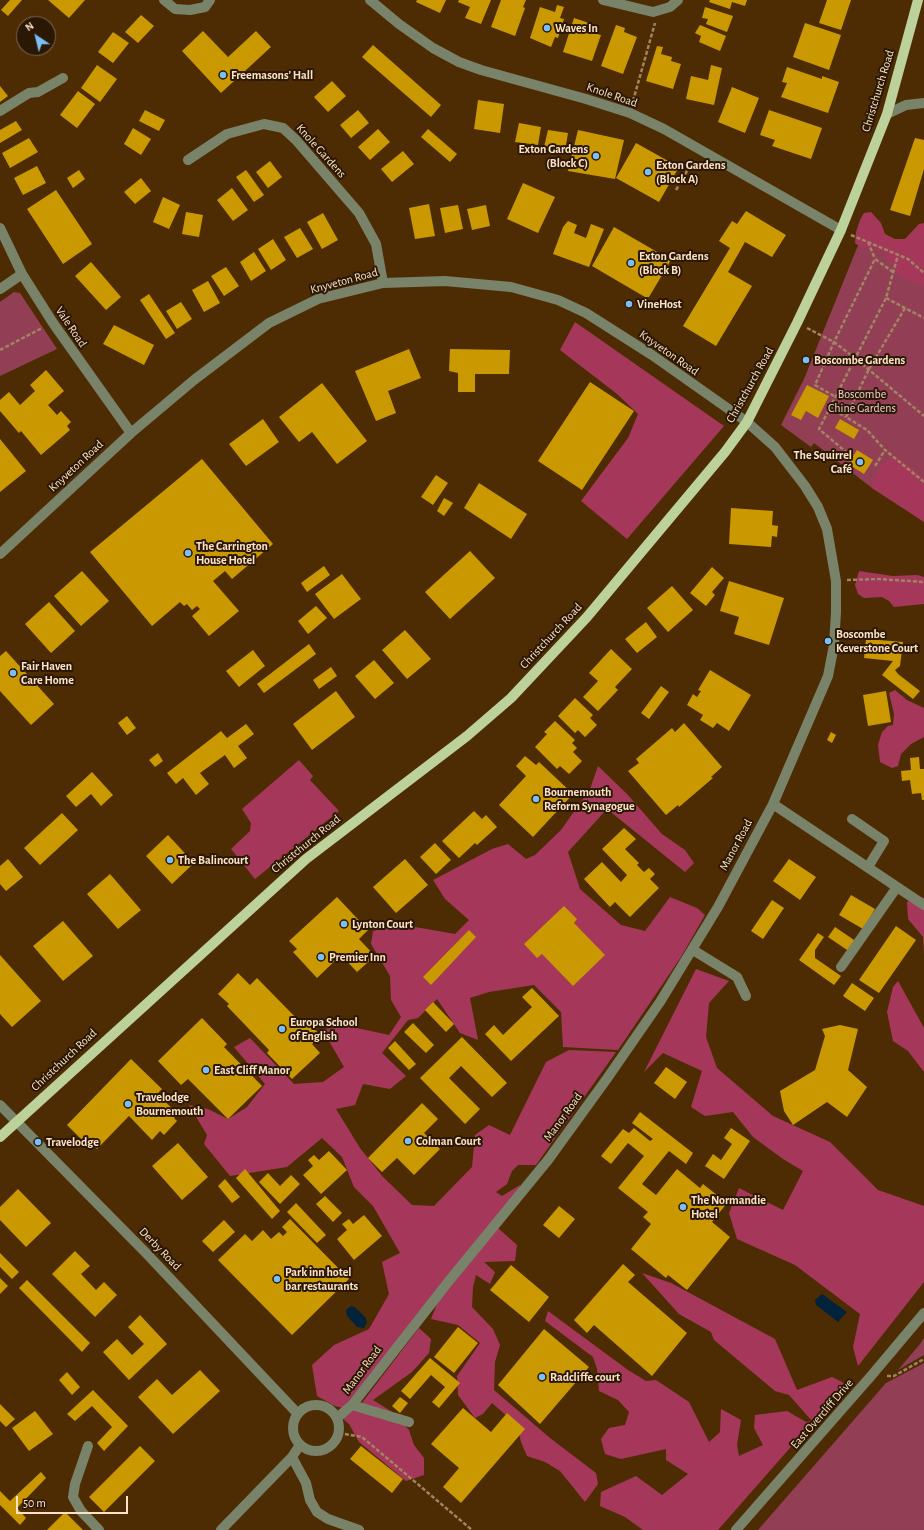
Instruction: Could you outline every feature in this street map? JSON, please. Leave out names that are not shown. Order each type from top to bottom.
[{"type":"main road","name":"Christchurch Road","points":[[0,1137],[306,859],[467,736],[511,698],[587,617],[725,452],[746,422],[797,323],[841,230],[887,114],[918,0]]},
{"type":"street","points":[[164,0],[175,9],[190,10],[205,7],[210,0]]},
{"type":"street","name":"Knole Road","points":[[370,0],[399,24],[433,48],[459,62],[480,70],[586,99],[630,113],[664,129],[841,230]]},
{"type":"street","points":[[603,0],[653,12],[670,7],[678,0]]},
{"type":"street","points":[[0,111],[29,93],[38,92],[63,78]]},
{"type":"street","points":[[887,114],[906,105],[924,102]]},
{"type":"street","name":"Knole Gardens","points":[[188,160],[227,134],[264,124],[283,128],[360,213],[376,244],[383,283]]},
{"type":"street","name":"Vale Road","points":[[0,228],[22,274],[53,323],[131,433]]},
{"type":"street","points":[[0,289],[22,274]]},
{"type":"street","name":"Knyveton Road","points":[[0,554],[131,433],[194,380],[269,323],[318,299],[383,283],[445,280],[511,287],[558,300],[586,313],[634,344],[746,422]]},
{"type":"street","name":"Manor Road","points":[[337,1418],[352,1405],[444,1286],[548,1160],[615,1067],[693,950],[773,804],[828,676],[834,644],[836,581],[827,529],[818,507],[789,463],[774,447],[746,422]]},
{"type":"street","points":[[773,804],[924,905]]},
{"type":"street","points":[[852,819],[884,842],[868,867]]},
{"type":"street","points":[[841,967],[898,887]]},
{"type":"street","points":[[693,950],[737,977],[746,996]]},
{"type":"street","name":"Derby Road","points":[[0,1105],[151,1259],[298,1414]]},
{"type":"street","name":"East Overcliff Drive","points":[[736,1530],[871,1376],[924,1312]]},
{"type":"street","points":[[319,1405],[327,1407],[337,1418],[339,1433],[332,1445],[326,1449],[312,1451],[300,1445],[296,1439],[293,1426],[298,1414],[304,1408],[319,1405]]},
{"type":"street","points":[[352,1405],[409,1422]]},
{"type":"street","points":[[221,1530],[292,1457],[300,1445]]},
{"type":"street","points":[[88,1446],[75,1484],[73,1497],[81,1511],[99,1530]]},
{"type":"street","points":[[292,1457],[306,1483],[310,1500],[317,1512],[328,1519],[359,1530]]},
{"type":"path","points":[[630,113],[658,11]]},
{"type":"path","points":[[676,190],[700,150]]},
{"type":"path","points":[[841,230],[908,259],[924,273]]},
{"type":"path","points":[[867,242],[875,259],[892,272]]},
{"type":"path","points":[[852,457],[819,429],[834,396],[886,298],[892,272],[898,255]]},
{"type":"path","points":[[834,396],[815,385],[834,342],[875,259]]},
{"type":"path","points":[[886,298],[924,318]]},
{"type":"path","points":[[846,417],[870,369],[905,308]]},
{"type":"path","points":[[0,350],[53,323]]},
{"type":"path","points":[[797,323],[834,342],[870,369],[924,416]]},
{"type":"path","points":[[829,407],[867,430],[885,450],[924,482]]},
{"type":"path","points":[[875,466],[885,450]]},
{"type":"path","points":[[836,581],[879,579],[924,582]]},
{"type":"path","points":[[871,1376],[894,1376],[924,1359]]},
{"type":"path","points":[[339,1433],[362,1438],[472,1530]]},
{"type":"green space","name":"Boscombe Chine Gardens","points":[[861,238],[924,259],[924,521],[872,488],[814,443],[811,447],[781,425],[804,379]]},
{"type":"green space","points":[[14,292],[20,293],[57,349],[0,376],[0,302]]},
{"type":"green space","points":[[924,1338],[924,1355],[898,1370],[920,1344]]},
{"type":"green space","points":[[924,1363],[924,1530],[758,1530],[886,1383]]},
{"type":"shaded area","points":[[871,212],[881,223],[885,234],[895,239],[905,239],[919,224],[924,223],[924,287],[907,280],[898,274],[888,260],[886,253],[873,247],[862,248],[855,243],[856,232],[860,220],[864,213]]},
{"type":"shaded area","points":[[575,322],[724,426],[627,539],[581,501],[628,438],[638,414],[617,394],[560,350]]},
{"type":"shaded area","points":[[895,455],[924,478],[924,522],[872,488],[873,479],[880,467]]},
{"type":"shaded area","points":[[859,571],[893,576],[917,575],[924,577],[924,604],[894,607],[889,601],[882,597],[864,598],[858,594],[855,585]]},
{"type":"shaded area","points":[[895,690],[907,700],[924,708],[924,737],[911,744],[901,754],[898,766],[892,768],[880,762],[878,745],[882,732],[888,726],[893,725],[894,714],[889,693]]},
{"type":"shaded area","points":[[299,760],[313,776],[310,780],[339,811],[255,879],[231,849],[250,831],[251,823],[242,809]]},
{"type":"shaded area","points":[[598,766],[627,794],[662,834],[685,850],[694,863],[685,872],[607,809],[568,852],[580,889],[621,925],[645,931],[670,897],[697,908],[705,915],[681,957],[618,1050],[563,1047],[561,1012],[534,985],[489,992],[470,998],[478,1040],[460,1033],[437,999],[418,1018],[408,1020],[382,1053],[406,1076],[390,1089],[363,1084],[355,1105],[336,1109],[360,1148],[383,1177],[412,1205],[434,1206],[472,1167],[475,1135],[489,1125],[510,1135],[546,1062],[569,1050],[616,1052],[536,1165],[518,1165],[512,1171],[507,1184],[496,1192],[502,1196],[520,1185],[519,1193],[343,1408],[335,1406],[317,1396],[312,1365],[334,1345],[369,1329],[389,1294],[382,1262],[400,1253],[373,1206],[354,1187],[342,1157],[322,1138],[287,1167],[230,1176],[204,1144],[207,1135],[189,1105],[208,1109],[228,1119],[247,1107],[265,1084],[234,1047],[250,1038],[294,1084],[323,1082],[344,1067],[322,1029],[352,1027],[389,1035],[401,1017],[391,1000],[390,976],[371,944],[373,931],[398,924],[455,934],[469,920],[445,899],[433,880],[492,849],[508,844],[526,859],[535,855],[561,830],[590,789]]},
{"type":"shaded area","points":[[918,896],[924,898],[924,954],[923,937],[908,919],[907,902]]},
{"type":"shaded area","points":[[696,969],[729,981],[709,1003],[706,1037],[717,1068],[773,1116],[830,1142],[878,1190],[924,1206],[924,1282],[858,1366],[853,1347],[860,1314],[795,1265],[737,1239],[729,1213],[739,1188],[783,1210],[803,1171],[783,1159],[753,1137],[733,1112],[705,1116],[691,1107],[702,1071],[663,1053],[644,1072]]},
{"type":"shaded area","points":[[898,981],[924,1028],[924,1072],[908,1051],[893,1041],[887,1012],[893,987]]},
{"type":"shaded area","points":[[498,1228],[517,1245],[515,1261],[484,1262],[495,1272],[490,1284],[476,1275],[473,1287],[472,1307],[493,1329],[500,1345],[495,1362],[494,1390],[550,1438],[596,1473],[598,1484],[585,1502],[560,1471],[545,1462],[527,1456],[521,1442],[517,1425],[492,1403],[483,1414],[475,1418],[458,1395],[457,1376],[480,1343],[458,1325],[431,1319],[437,1304]]},
{"type":"shaded area","points":[[642,1273],[671,1283],[775,1339],[797,1390],[832,1377],[846,1384],[718,1530],[643,1530],[625,1517],[600,1506],[601,1492],[636,1476],[662,1495],[688,1474],[666,1460],[666,1449],[621,1459],[605,1454],[601,1439],[609,1428],[625,1425],[629,1412],[618,1400],[599,1391],[597,1369],[593,1357],[545,1321],[548,1311],[628,1370],[646,1381],[656,1380],[689,1402],[709,1442],[720,1432],[721,1409],[741,1420],[737,1445],[739,1456],[763,1445],[754,1428],[755,1415],[787,1411],[806,1422],[812,1421],[789,1395],[775,1391],[714,1340],[711,1332],[679,1314]]},
{"type":"shaded area","points":[[419,1328],[431,1339],[429,1353],[412,1372],[373,1400],[394,1413],[409,1430],[414,1445],[424,1458],[424,1475],[406,1481],[359,1442],[349,1424],[343,1419],[361,1404]]},
{"type":"water","points":[[822,1294],[847,1312],[838,1322],[816,1305],[815,1300]]},
{"type":"water","points":[[351,1306],[356,1308],[366,1318],[367,1323],[364,1328],[357,1327],[347,1316],[346,1310]]},
{"type":"building","points":[[10,0],[22,0],[8,16],[1,10]]},
{"type":"building","points":[[48,0],[85,0],[69,18]]},
{"type":"building","points":[[417,0],[446,0],[440,13],[416,2]]},
{"type":"building","points":[[459,0],[491,0],[481,24],[465,18],[470,7],[458,2]]},
{"type":"building","points":[[501,0],[526,0],[523,7],[525,8],[515,36],[491,27]]},
{"type":"building","points":[[710,0],[747,0],[745,6],[732,2],[730,9],[709,2]]},
{"type":"building","points":[[827,0],[851,0],[841,30],[819,23]]},
{"type":"building","name":"Waves In","points":[[557,5],[564,7],[560,18],[564,19],[558,38],[555,37],[551,47],[530,38],[540,7],[555,12]]},
{"type":"building","points":[[705,7],[733,16],[727,32],[706,24],[708,19],[702,18]]},
{"type":"building","points":[[141,15],[154,26],[138,43],[125,32]]},
{"type":"building","points":[[574,18],[592,24],[589,32],[601,35],[592,61],[563,52]]},
{"type":"building","points":[[805,23],[841,35],[829,70],[793,57]]},
{"type":"building","points":[[616,25],[625,28],[624,32],[637,37],[623,74],[601,66]]},
{"type":"building","points":[[700,25],[726,36],[720,51],[699,42],[701,36],[695,33]]},
{"type":"building","name":"Freemasons’ Hall","points":[[203,31],[228,57],[256,31],[271,47],[221,93],[182,51]]},
{"type":"building","points":[[113,32],[129,43],[113,63],[98,52]]},
{"type":"building","points":[[373,45],[441,105],[431,117],[362,57]]},
{"type":"building","points":[[657,46],[663,47],[661,54],[672,57],[671,61],[681,64],[673,89],[646,81]]},
{"type":"building","points":[[97,65],[117,79],[100,102],[81,88]]},
{"type":"building","points":[[711,65],[722,68],[714,105],[686,99],[691,76],[708,80]]},
{"type":"building","points":[[787,67],[822,79],[822,76],[839,82],[828,113],[781,97],[787,83],[782,82]]},
{"type":"building","points":[[332,81],[346,96],[328,112],[314,97]]},
{"type":"building","points":[[0,86],[8,96],[0,102]]},
{"type":"building","points":[[732,87],[759,98],[745,133],[718,122]]},
{"type":"building","points":[[78,91],[95,104],[77,128],[60,115]]},
{"type":"building","points":[[478,100],[504,104],[500,133],[474,129]]},
{"type":"building","points":[[145,110],[165,120],[159,131],[139,121]]},
{"type":"building","points":[[358,110],[369,123],[351,138],[340,125]]},
{"type":"building","points":[[769,110],[822,128],[811,159],[772,146],[775,140],[760,135]]},
{"type":"building","points":[[16,121],[22,130],[0,143],[0,130]]},
{"type":"building","points":[[519,123],[541,127],[538,145],[515,142]]},
{"type":"building","points":[[133,128],[151,139],[141,155],[124,144]]},
{"type":"building","points":[[378,129],[390,142],[370,160],[358,147]]},
{"type":"building","points":[[428,129],[457,154],[450,162],[421,137]]},
{"type":"building","points":[[548,130],[568,133],[565,151],[544,147]]},
{"type":"building","name":"Exton Gardens (Block C)","points":[[578,130],[624,140],[615,179],[568,171]]},
{"type":"building","points":[[29,138],[38,152],[10,168],[2,153]]},
{"type":"building","points":[[915,138],[924,140],[924,169],[910,216],[890,210]]},
{"type":"building","name":"Exton Gardens (Block A)","points":[[636,143],[679,167],[659,202],[616,178]]},
{"type":"building","points":[[403,151],[414,164],[392,182],[381,169]]},
{"type":"building","points":[[270,161],[282,177],[268,188],[256,172]]},
{"type":"building","points":[[37,166],[46,183],[23,195],[14,178]]},
{"type":"building","points":[[79,170],[85,179],[73,188],[67,178]]},
{"type":"building","points":[[246,170],[264,195],[254,202],[236,177]]},
{"type":"building","points":[[141,178],[151,191],[135,204],[124,192]]},
{"type":"building","points":[[523,183],[555,197],[538,233],[507,219]]},
{"type":"building","points":[[232,188],[248,210],[233,221],[217,200]]},
{"type":"building","points":[[56,190],[92,244],[63,264],[27,209]]},
{"type":"building","points":[[163,197],[180,205],[169,229],[153,222]]},
{"type":"building","points":[[429,204],[435,236],[415,239],[409,208]]},
{"type":"building","points":[[458,205],[463,229],[445,233],[440,208]]},
{"type":"building","points":[[486,205],[490,226],[472,230],[467,209]]},
{"type":"building","points":[[746,211],[786,235],[772,257],[745,242],[728,272],[752,286],[716,346],[683,326],[730,248],[719,241],[732,221],[737,224]]},
{"type":"building","points":[[186,212],[203,215],[199,237],[182,234]]},
{"type":"building","points":[[323,213],[338,240],[322,249],[307,222]]},
{"type":"building","points":[[568,221],[577,225],[574,233],[586,238],[591,224],[604,229],[589,267],[553,254],[563,227]]},
{"type":"building","name":"Exton Gardens (Block B)","points":[[614,227],[671,260],[649,297],[645,297],[592,266]]},
{"type":"building","points":[[300,228],[313,249],[297,258],[284,237]]},
{"type":"building","points":[[273,239],[286,260],[271,270],[258,249]]},
{"type":"building","points":[[254,252],[266,271],[251,281],[240,262]]},
{"type":"building","points":[[91,262],[121,297],[106,310],[75,276]]},
{"type":"building","points":[[226,267],[239,286],[224,296],[211,276]]},
{"type":"building","points":[[208,281],[220,303],[204,312],[192,290]]},
{"type":"building","points":[[149,294],[175,333],[166,339],[140,300]]},
{"type":"building","points":[[181,302],[192,319],[177,329],[166,311]]},
{"type":"building","points":[[114,325],[154,345],[144,365],[103,344]]},
{"type":"building","points":[[409,349],[421,378],[388,391],[396,413],[376,421],[355,371]]},
{"type":"building","points":[[450,349],[510,350],[509,374],[475,374],[475,392],[458,392],[458,373],[449,371]]},
{"type":"building","points":[[46,370],[64,391],[48,405],[57,415],[61,411],[71,422],[67,426],[70,430],[41,455],[21,431],[19,433],[0,411],[0,400],[9,392],[20,405],[35,391],[30,385]]},
{"type":"building","points":[[590,382],[634,411],[582,490],[538,461]]},
{"type":"building","points":[[322,383],[367,441],[337,464],[312,432],[299,442],[279,417]]},
{"type":"building","points":[[807,385],[829,396],[818,418],[806,411],[801,420],[791,415]]},
{"type":"building","points":[[263,419],[279,442],[246,466],[229,444]]},
{"type":"building","points":[[840,419],[859,430],[854,439],[835,428]]},
{"type":"building","points":[[0,439],[26,471],[0,492]]},
{"type":"building","name":"The Squirrel Café","points":[[857,450],[873,460],[864,474],[848,464]]},
{"type":"building","points":[[202,459],[273,544],[232,579],[225,571],[213,581],[239,611],[209,636],[192,616],[200,609],[197,606],[192,610],[187,604],[184,606],[180,602],[152,626],[90,552]]},
{"type":"building","points":[[436,475],[448,483],[433,505],[421,497]]},
{"type":"building","points":[[479,483],[527,514],[511,539],[464,508]]},
{"type":"building","points":[[444,498],[453,503],[444,516],[437,511]]},
{"type":"building","points":[[731,508],[773,511],[772,525],[778,526],[777,537],[772,536],[771,547],[729,544]]},
{"type":"building","points":[[470,551],[495,578],[450,619],[425,592]]},
{"type":"building","points":[[324,566],[330,575],[307,592],[301,583]]},
{"type":"building","points":[[712,567],[724,578],[712,592],[715,595],[706,606],[690,593]]},
{"type":"building","points":[[82,571],[109,601],[81,626],[54,596]]},
{"type":"building","points":[[342,574],[361,599],[334,619],[315,594]]},
{"type":"building","points":[[729,581],[784,598],[769,645],[734,634],[739,617],[720,611]]},
{"type":"building","points":[[672,586],[693,610],[668,632],[647,608]]},
{"type":"building","points":[[49,602],[75,631],[51,653],[25,624]]},
{"type":"building","points":[[316,606],[327,618],[308,634],[298,621]]},
{"type":"building","points":[[646,622],[657,637],[637,653],[625,639]]},
{"type":"building","points":[[405,630],[431,659],[407,679],[382,650]]},
{"type":"building","points":[[866,639],[903,642],[900,666],[895,670],[920,691],[913,699],[882,675],[893,661],[864,658]]},
{"type":"building","points":[[309,644],[316,654],[264,693],[257,684]]},
{"type":"building","points":[[611,649],[632,669],[615,687],[618,690],[598,711],[583,697],[598,681],[589,673]]},
{"type":"building","points":[[253,650],[265,666],[239,687],[226,671]]},
{"type":"building","name":"Fair Haven Care Home","points":[[6,651],[54,704],[31,725],[0,691],[0,656]]},
{"type":"building","points":[[374,660],[394,683],[375,699],[355,676]]},
{"type":"building","points":[[331,667],[337,676],[319,689],[313,680]]},
{"type":"building","points":[[710,670],[751,695],[729,731],[717,723],[713,728],[700,720],[703,715],[687,705],[693,694],[697,697],[701,691],[698,690]]},
{"type":"building","points":[[661,686],[669,692],[649,719],[641,713]]},
{"type":"building","points":[[336,691],[355,717],[312,750],[293,724]]},
{"type":"building","points":[[886,691],[891,722],[868,726],[863,695]]},
{"type":"building","points":[[575,698],[593,715],[590,718],[597,725],[585,737],[578,730],[575,733],[558,716]]},
{"type":"building","points":[[127,716],[136,728],[127,735],[118,723]]},
{"type":"building","points":[[555,721],[575,740],[572,743],[577,748],[573,752],[582,761],[569,774],[560,766],[557,769],[535,747],[547,734],[544,732]]},
{"type":"building","points":[[684,723],[722,767],[711,777],[713,778],[679,807],[678,805],[666,815],[628,771],[639,763],[636,759],[672,728],[675,732]]},
{"type":"building","points":[[246,724],[254,734],[238,746],[247,758],[234,768],[225,755],[200,773],[209,784],[196,795],[183,778],[176,784],[167,773],[221,731],[227,738]]},
{"type":"building","points":[[831,732],[836,735],[832,743],[827,740]]},
{"type":"building","points":[[158,753],[163,761],[155,767],[149,760]]},
{"type":"building","name":"Bournemouth Reform Synagogue","points":[[525,756],[536,765],[539,762],[573,794],[533,837],[499,805],[526,776],[516,766]]},
{"type":"building","points":[[919,757],[920,769],[924,769],[924,800],[922,800],[921,793],[912,794],[910,780],[902,781],[901,771],[911,770],[910,758]]},
{"type":"building","points":[[92,772],[113,795],[101,806],[91,794],[76,807],[66,796]]},
{"type":"building","points":[[474,811],[482,819],[486,815],[497,827],[477,845],[475,843],[459,858],[442,841]]},
{"type":"building","points":[[62,813],[78,830],[40,865],[24,848]]},
{"type":"building","points":[[624,828],[636,839],[625,849],[639,863],[637,865],[644,872],[649,868],[655,874],[650,879],[659,888],[630,917],[615,902],[610,907],[584,879],[602,862],[621,882],[627,875],[602,849]]},
{"type":"building","name":"The Balincourt","points":[[168,835],[194,863],[172,884],[146,856]]},
{"type":"building","points":[[435,843],[451,860],[436,874],[420,857]]},
{"type":"building","points":[[8,859],[23,877],[6,891],[0,884],[0,866]]},
{"type":"building","points":[[405,859],[428,885],[396,913],[373,887]]},
{"type":"building","points":[[789,859],[816,877],[800,900],[773,881]]},
{"type":"building","points":[[110,874],[141,910],[118,929],[87,894]]},
{"type":"building","points":[[851,895],[875,909],[863,929],[839,915]]},
{"type":"building","name":"Lynton Court","points":[[337,897],[368,930],[359,939],[375,956],[357,972],[341,955],[317,978],[293,952],[297,949],[289,941]]},
{"type":"building","points":[[772,900],[784,908],[763,939],[751,931]]},
{"type":"building","points":[[564,906],[577,919],[574,923],[605,955],[573,986],[542,954],[537,958],[524,944]]},
{"type":"building","points":[[63,921],[93,956],[63,981],[33,946]]},
{"type":"building","points":[[896,926],[916,940],[879,993],[859,980]]},
{"type":"building","points":[[835,927],[857,942],[850,952],[828,937]]},
{"type":"building","points":[[469,930],[476,937],[431,985],[423,977]]},
{"type":"building","points":[[818,933],[824,937],[815,950],[815,958],[841,976],[834,985],[799,960]]},
{"type":"building","points":[[0,955],[41,1001],[12,1027],[0,1014]]},
{"type":"building","name":"Europa School of English","points":[[238,973],[250,985],[257,978],[301,1023],[305,1019],[321,1036],[312,1044],[320,1053],[292,1079],[267,1053],[269,1050],[227,1006],[229,1004],[218,994]]},
{"type":"building","points":[[852,983],[874,998],[865,1011],[843,996]]},
{"type":"building","points":[[532,988],[559,1016],[511,1061],[485,1034],[494,1025],[503,1035],[532,1007],[522,997]]},
{"type":"building","points":[[433,1002],[454,1024],[446,1032],[425,1010]]},
{"type":"building","name":"East Cliff Manor","points":[[202,1018],[227,1044],[224,1047],[262,1086],[228,1119],[188,1079],[181,1085],[158,1061]]},
{"type":"building","points":[[413,1023],[434,1045],[426,1053],[404,1032]]},
{"type":"building","points":[[840,1025],[858,1029],[848,1070],[867,1087],[847,1117],[827,1102],[793,1125],[784,1111],[780,1091],[815,1070],[825,1036],[822,1029]]},
{"type":"building","points":[[462,1037],[507,1083],[492,1097],[461,1066],[449,1078],[480,1109],[465,1124],[420,1078]]},
{"type":"building","points":[[395,1041],[416,1064],[409,1070],[388,1048]]},
{"type":"building","name":"Travelodge Bournemouth","points":[[131,1059],[162,1089],[157,1094],[178,1114],[174,1118],[177,1121],[164,1135],[160,1131],[152,1140],[129,1116],[97,1149],[86,1138],[83,1141],[67,1125]]},
{"type":"building","points":[[666,1067],[687,1082],[675,1099],[654,1083]]},
{"type":"building","name":"Colman Court","points":[[422,1103],[438,1119],[424,1133],[440,1149],[414,1175],[397,1158],[382,1172],[368,1158]]},
{"type":"building","name":"The Normandie Hotel","points":[[640,1112],[693,1153],[686,1164],[669,1151],[642,1184],[656,1195],[677,1169],[700,1188],[703,1184],[727,1203],[712,1222],[730,1237],[687,1290],[668,1275],[666,1278],[631,1249],[651,1224],[643,1217],[648,1212],[618,1188],[644,1156],[628,1143],[611,1164],[601,1156],[623,1129],[629,1133],[634,1128],[650,1141],[653,1139],[632,1123]]},
{"type":"building","points":[[731,1128],[750,1141],[724,1179],[705,1166],[713,1154],[721,1160],[732,1144],[724,1138]]},
{"type":"building","points":[[178,1143],[208,1177],[182,1200],[152,1166]]},
{"type":"building","points":[[329,1151],[347,1170],[321,1194],[303,1175],[313,1166],[308,1160],[314,1155],[319,1160]]},
{"type":"building","points":[[245,1169],[280,1211],[272,1219],[236,1178]]},
{"type":"building","points":[[268,1173],[280,1186],[291,1175],[300,1184],[280,1204],[259,1182]]},
{"type":"building","points":[[225,1179],[240,1197],[232,1203],[218,1186]]},
{"type":"building","points":[[18,1189],[51,1223],[26,1247],[0,1220],[0,1207]]},
{"type":"building","points":[[325,1196],[342,1213],[333,1222],[316,1204]]},
{"type":"building","points":[[296,1203],[326,1235],[317,1243],[287,1212]]},
{"type":"building","points":[[559,1206],[575,1219],[559,1238],[543,1225]]},
{"type":"building","points":[[364,1215],[382,1236],[354,1260],[337,1239],[347,1230],[342,1224],[349,1219],[353,1224]]},
{"type":"building","points":[[290,1219],[349,1279],[292,1335],[218,1260],[245,1234],[252,1241],[263,1230],[271,1239],[279,1232],[283,1236],[287,1232],[282,1227]]},
{"type":"building","points":[[224,1220],[235,1232],[213,1252],[202,1241]]},
{"type":"building","points":[[75,1251],[90,1266],[81,1274],[96,1290],[104,1282],[117,1295],[95,1317],[52,1274]]},
{"type":"building","points":[[0,1253],[19,1272],[12,1279],[0,1267]]},
{"type":"building","points":[[623,1264],[635,1275],[628,1282],[687,1333],[652,1376],[594,1325],[587,1333],[574,1320]]},
{"type":"building","points":[[511,1265],[549,1297],[529,1322],[490,1290]]},
{"type":"building","points":[[0,1278],[8,1286],[0,1294]]},
{"type":"building","points":[[27,1280],[90,1343],[82,1352],[19,1288]]},
{"type":"building","points":[[140,1315],[167,1344],[129,1380],[103,1352],[117,1339],[132,1355],[144,1344],[128,1327]]},
{"type":"building","points":[[458,1327],[478,1343],[454,1373],[434,1357]]},
{"type":"building","name":"Radcliffe court","points":[[544,1329],[589,1367],[540,1424],[498,1385]]},
{"type":"building","points":[[430,1358],[460,1383],[439,1408],[432,1402],[445,1387],[431,1375],[410,1399],[401,1391]]},
{"type":"building","points":[[200,1370],[220,1391],[173,1434],[138,1397],[157,1379],[172,1395]]},
{"type":"building","points":[[67,1372],[80,1387],[72,1395],[59,1380]]},
{"type":"building","points":[[93,1390],[128,1426],[104,1451],[97,1443],[112,1427],[92,1406],[75,1421],[67,1414]]},
{"type":"building","points":[[400,1397],[408,1403],[400,1413],[392,1406]]},
{"type":"building","points":[[0,1404],[15,1419],[6,1427],[0,1421]]},
{"type":"building","points":[[463,1408],[491,1432],[507,1413],[525,1429],[461,1503],[443,1487],[459,1468],[431,1444]]},
{"type":"building","points":[[35,1411],[53,1434],[29,1451],[12,1428]]},
{"type":"building","points":[[140,1446],[155,1461],[104,1512],[89,1497]]},
{"type":"building","points":[[361,1446],[403,1479],[392,1493],[350,1459]]},
{"type":"building","points":[[41,1472],[46,1478],[17,1508],[26,1518],[20,1525],[0,1505],[0,1491],[10,1501]]},
{"type":"building","points":[[65,1512],[83,1530],[47,1530]]},
{"type":"place","name":"Waves In","points":[[547,28]]},
{"type":"place","name":"Freemasons’ Hall","points":[[223,75]]},
{"type":"place","name":"Exton Gardens (Block C)","points":[[596,156]]},
{"type":"place","name":"Exton Gardens (Block A)","points":[[648,172]]},
{"type":"place","name":"Exton Gardens (Block B)","points":[[631,263]]},
{"type":"place","name":"VineHost","points":[[629,304]]},
{"type":"place","name":"Boscombe Gardens","points":[[806,360]]},
{"type":"place","name":"The Squirrel Café","points":[[860,462]]},
{"type":"place","name":"The Carrington House Hotel","points":[[188,553]]},
{"type":"place","name":"Boscombe Keverstone Court","points":[[828,641]]},
{"type":"place","name":"Fair Haven Care Home","points":[[13,673]]},
{"type":"place","name":"Bournemouth Reform Synagogue","points":[[536,799]]},
{"type":"place","name":"The Balincourt","points":[[170,860]]},
{"type":"place","name":"Lynton Court","points":[[344,924]]},
{"type":"place","name":"Premier Inn","points":[[321,957]]},
{"type":"place","name":"Europa School of English","points":[[282,1029]]},
{"type":"place","name":"East Cliff Manor","points":[[206,1070]]},
{"type":"place","name":"Travelodge Bournemouth","points":[[128,1104]]},
{"type":"place","name":"Colman Court","points":[[408,1141]]},
{"type":"place","name":"Travelodge","points":[[38,1142]]},
{"type":"place","name":"The Normandie Hotel","points":[[683,1207]]},
{"type":"place","name":"Park inn hotel bar restaurants","points":[[277,1279]]},
{"type":"place","name":"Radcliffe court","points":[[542,1377]]}]
